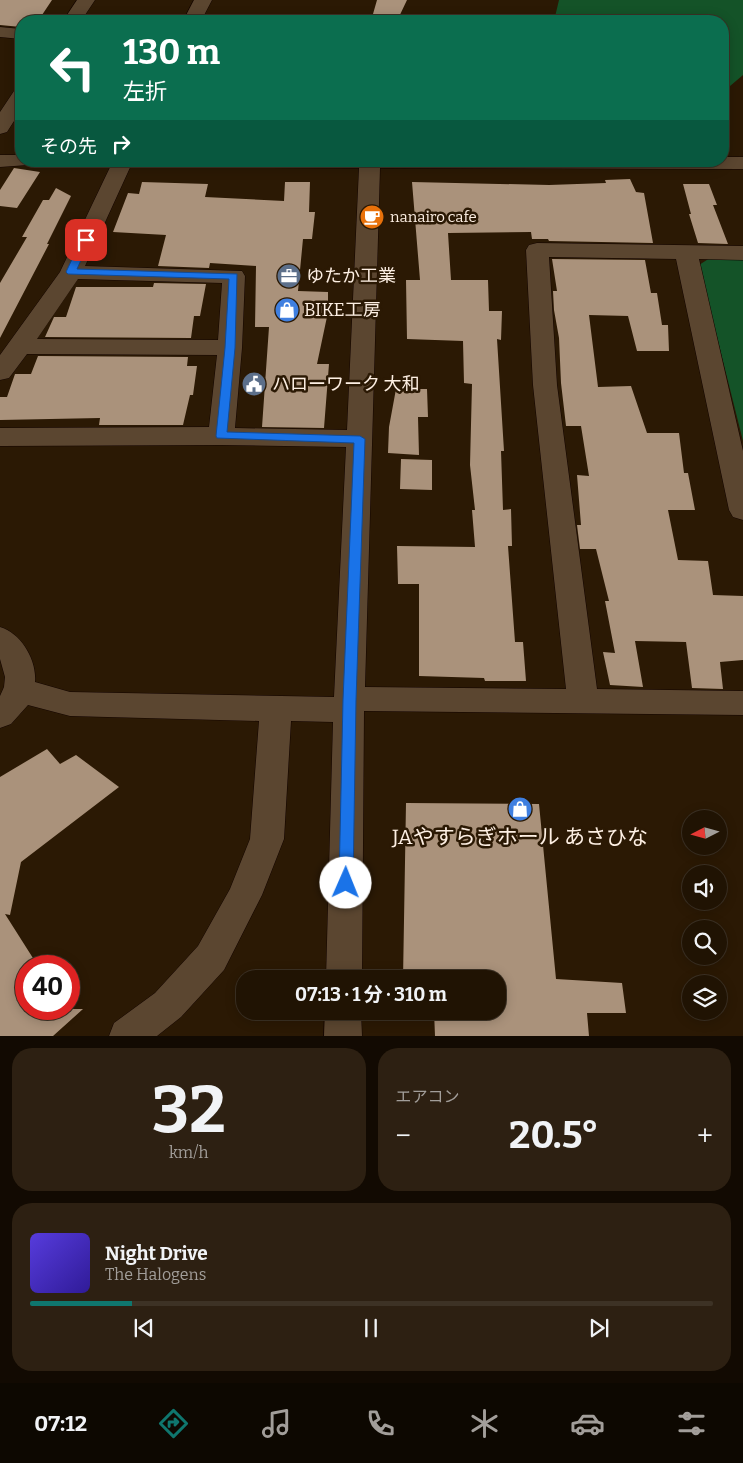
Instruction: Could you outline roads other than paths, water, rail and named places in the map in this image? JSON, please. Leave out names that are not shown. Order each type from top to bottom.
[{"type":"street","points":[[76,15],[86,0]]},
{"type":"street","points":[[195,15],[203,0]]},
{"type":"street","points":[[0,32],[15,33]]},
{"type":"street","points":[[0,128],[15,104]]},
{"type":"street","points":[[0,161],[15,161]]},
{"type":"street","points":[[729,163],[743,163]]},
{"type":"street","points":[[0,372],[71,272],[120,167]]},
{"type":"street","points":[[344,970],[349,705],[370,167]]},
{"type":"street","points":[[583,701],[545,385],[536,250],[743,253]]},
{"type":"street","points":[[686,253],[743,510]]},
{"type":"street","points":[[71,272],[234,276],[230,348],[221,436]]},
{"type":"street","points":[[20,346],[230,348]]},
{"type":"street","points":[[0,437],[221,436],[360,439]]},
{"type":"street","points":[[0,638],[12,649],[21,668],[19,690],[6,711],[0,715]]},
{"type":"street","points":[[19,690],[70,704],[276,708],[583,701],[743,703]]},
{"type":"street","points":[[128,1036],[168,1005],[211,958],[245,895],[267,839],[276,708]]},
{"type":"street","points":[[343,1020],[343,1036]]},
{"type":"place","name":"nanairo cafe","points":[[372,217]]},
{"type":"place","name":"ゆたか工業","points":[[289,276]]},
{"type":"place","name":"BIKE工房","points":[[287,310]]},
{"type":"place","name":"ハローワーク 大和","points":[[254,384]]},
{"type":"place","name":"JAやすらぎホール あさひな","points":[[520,809]]}]
